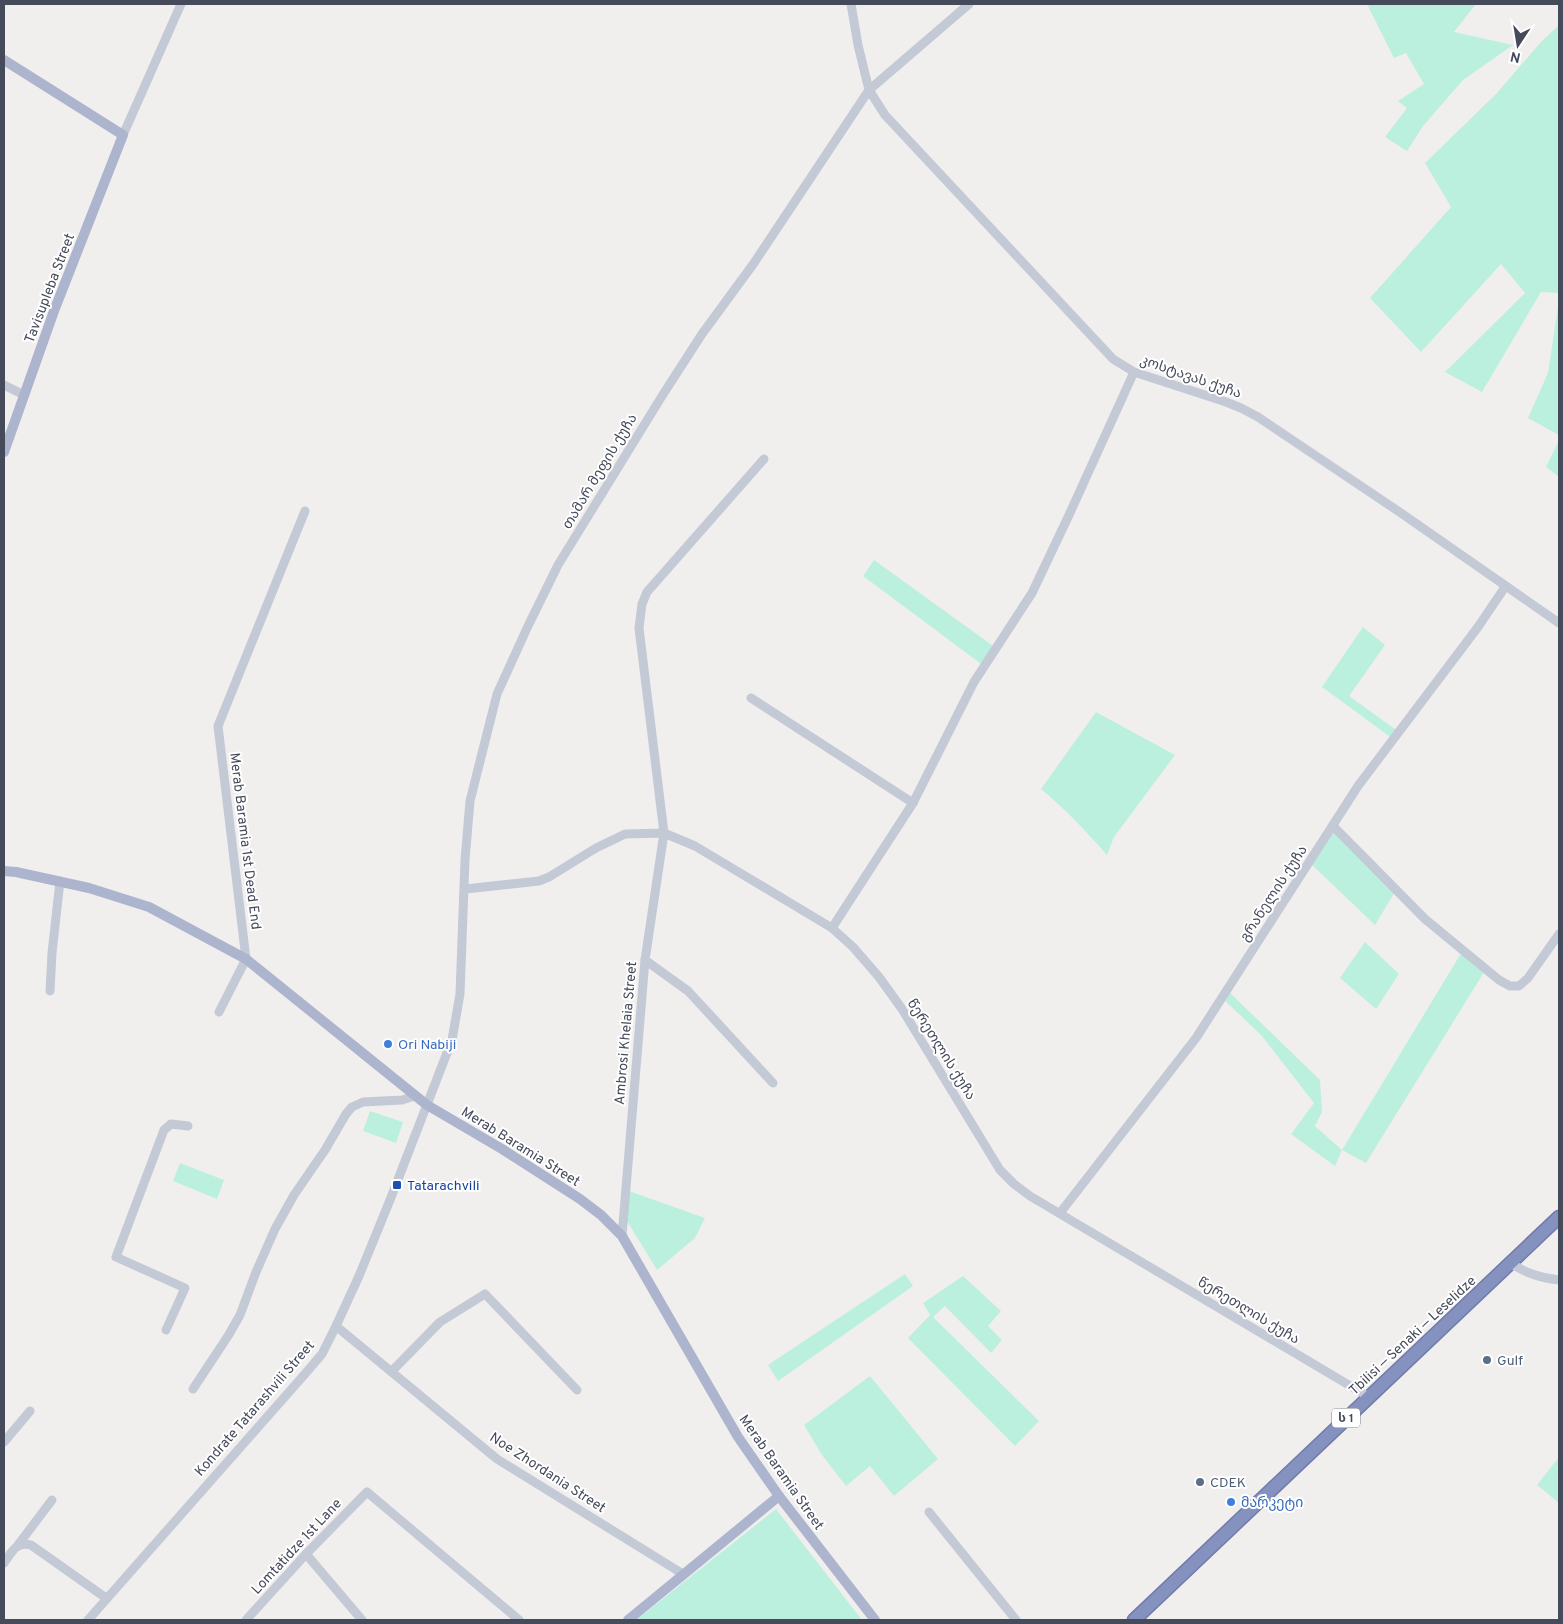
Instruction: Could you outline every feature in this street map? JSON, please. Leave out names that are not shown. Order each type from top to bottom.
[{"type":"highway","name":"Tbilisi — Senaki — Leselidze","points":[[1134,1620],[1559,1217]]},
{"type":"main road","points":[[4,60],[123,135]]},
{"type":"main road","name":"Tavisupleba Street","points":[[4,452],[54,311],[123,135]]},
{"type":"main road","name":"Merab Baramia Street","points":[[4,871],[89,888],[149,907],[246,959],[415,1096],[502,1149],[580,1199],[601,1215],[622,1236],[738,1437],[779,1496],[875,1620]]},
{"type":"main road","points":[[628,1620],[779,1496]]},
{"type":"street","points":[[123,135],[181,4]]},
{"type":"street","name":"კოსტავას ქუჩა","points":[[851,4],[858,45],[869,90],[885,115],[1113,359],[1134,372],[1226,402],[1258,417],[1401,513],[1559,623]]},
{"type":"street","name":"თამარ მეფის ქუჩა","points":[[427,1103],[452,1040],[460,994],[470,801],[497,694],[558,565],[702,334],[754,263],[869,90],[969,4]]},
{"type":"street","points":[[832,928],[914,803],[974,682],[1032,593],[1134,372]]},
{"type":"street","points":[[4,385],[24,395]]},
{"type":"street","name":"Ambrosi Khelaia Street","points":[[622,1236],[645,960],[664,833],[639,628],[642,604],[647,592],[764,459]]},
{"type":"street","name":"Merab Baramia 1st Dead End","points":[[246,959],[218,726],[305,511]]},
{"type":"street","name":"გრანელის ქუჩა","points":[[1060,1213],[1196,1038],[1358,786],[1478,627],[1505,587]]},
{"type":"street","points":[[750,698],[914,803]]},
{"type":"street","points":[[1333,826],[1425,919],[1499,980],[1510,986],[1519,986],[1528,978],[1559,934]]},
{"type":"street","name":"წერეთლის ქუჩა","points":[[464,889],[539,882],[596,848],[626,834],[664,833],[694,846],[832,928],[854,947],[902,1009],[1000,1170],[1030,1196],[1369,1397]]},
{"type":"street","points":[[50,991],[60,882]]},
{"type":"street","points":[[219,1012],[246,959]]},
{"type":"street","points":[[645,960],[688,991],[773,1083]]},
{"type":"street","points":[[193,1389],[240,1315],[256,1272],[294,1195],[346,1114],[352,1107],[363,1102],[402,1100],[415,1096]]},
{"type":"street","name":"Kondrate Tatarashvili Street","points":[[88,1620],[322,1354],[390,1200],[427,1103]]},
{"type":"street","points":[[166,1330],[185,1288],[116,1257],[164,1130],[171,1124],[188,1126]]},
{"type":"street","points":[[1511,1263],[1531,1274],[1559,1280]]},
{"type":"street","points":[[392,1372],[440,1322],[484,1294],[577,1390]]},
{"type":"street","name":"Noe Zhordania Street","points":[[336,1326],[497,1459],[683,1574]]},
{"type":"street","points":[[4,1442],[30,1411]]},
{"type":"street","name":"Lomtatidze 1st Lane","points":[[246,1620],[306,1554],[367,1492],[519,1620]]},
{"type":"street","points":[[4,1563],[52,1500]]},
{"type":"street","points":[[929,1512],[1016,1620]]},
{"type":"street","points":[[18,1545],[24,1543],[31,1545],[106,1598]]},
{"type":"street","points":[[306,1554],[362,1620]]},
{"type":"green space","points":[[1367,4],[1476,4],[1454,32],[1513,45],[1463,80],[1423,126],[1407,151],[1385,137],[1407,108],[1398,101],[1424,84],[1406,53],[1394,58]]},
{"type":"green space","points":[[1559,25],[1559,293],[1541,292],[1482,392],[1445,372],[1525,293],[1501,264],[1421,352],[1370,298],[1451,207],[1425,163],[1496,94],[1541,42]]},
{"type":"green space","points":[[1559,300],[1559,435],[1528,418],[1548,373]]},
{"type":"green space","points":[[1559,440],[1559,477],[1546,467]]},
{"type":"green space","points":[[874,560],[996,648],[984,666],[863,576]]},
{"type":"green space","points":[[1363,627],[1385,645],[1349,696],[1399,732],[1393,739],[1322,687]]},
{"type":"green space","points":[[1096,712],[1175,755],[1114,837],[1107,855],[1075,820],[1041,789]]},
{"type":"green space","points":[[1333,826],[1396,890],[1375,925],[1309,862]]},
{"type":"green space","points":[[1365,942],[1399,974],[1376,1009],[1340,978]]},
{"type":"green space","points":[[1463,950],[1486,969],[1366,1163],[1342,1150]]},
{"type":"green space","points":[[1227,990],[1320,1080],[1322,1112],[1315,1126],[1342,1150],[1335,1166],[1291,1134],[1314,1103],[1261,1035],[1222,998]]},
{"type":"green space","points":[[370,1111],[403,1122],[396,1143],[363,1131]]},
{"type":"green space","points":[[180,1163],[224,1180],[217,1199],[173,1181]]},
{"type":"green space","points":[[626,1190],[705,1218],[695,1238],[657,1270],[624,1216]]},
{"type":"green space","points":[[905,1274],[913,1286],[778,1381],[768,1365]]},
{"type":"green space","points":[[963,1276],[1001,1311],[988,1326],[1002,1340],[991,1353],[945,1306],[933,1317],[1039,1421],[1015,1446],[908,1338],[930,1315],[923,1303]]},
{"type":"green space","points":[[870,1376],[938,1459],[894,1496],[870,1466],[846,1486],[822,1455],[804,1425]]},
{"type":"green space","points":[[1559,1457],[1559,1503],[1537,1485]]},
{"type":"green space","points":[[776,1509],[862,1620],[636,1620]]},
{"type":"place","name":"Ori Nabiji","points":[[388,1044]]},
{"type":"place","name":"Tatarachvili","points":[[397,1185]]},
{"type":"place","name":"Gulf","points":[[1487,1360]]},
{"type":"place","name":"CDEK","points":[[1200,1482]]},
{"type":"place","name":"მარკეტი","points":[[1231,1502]]}]
